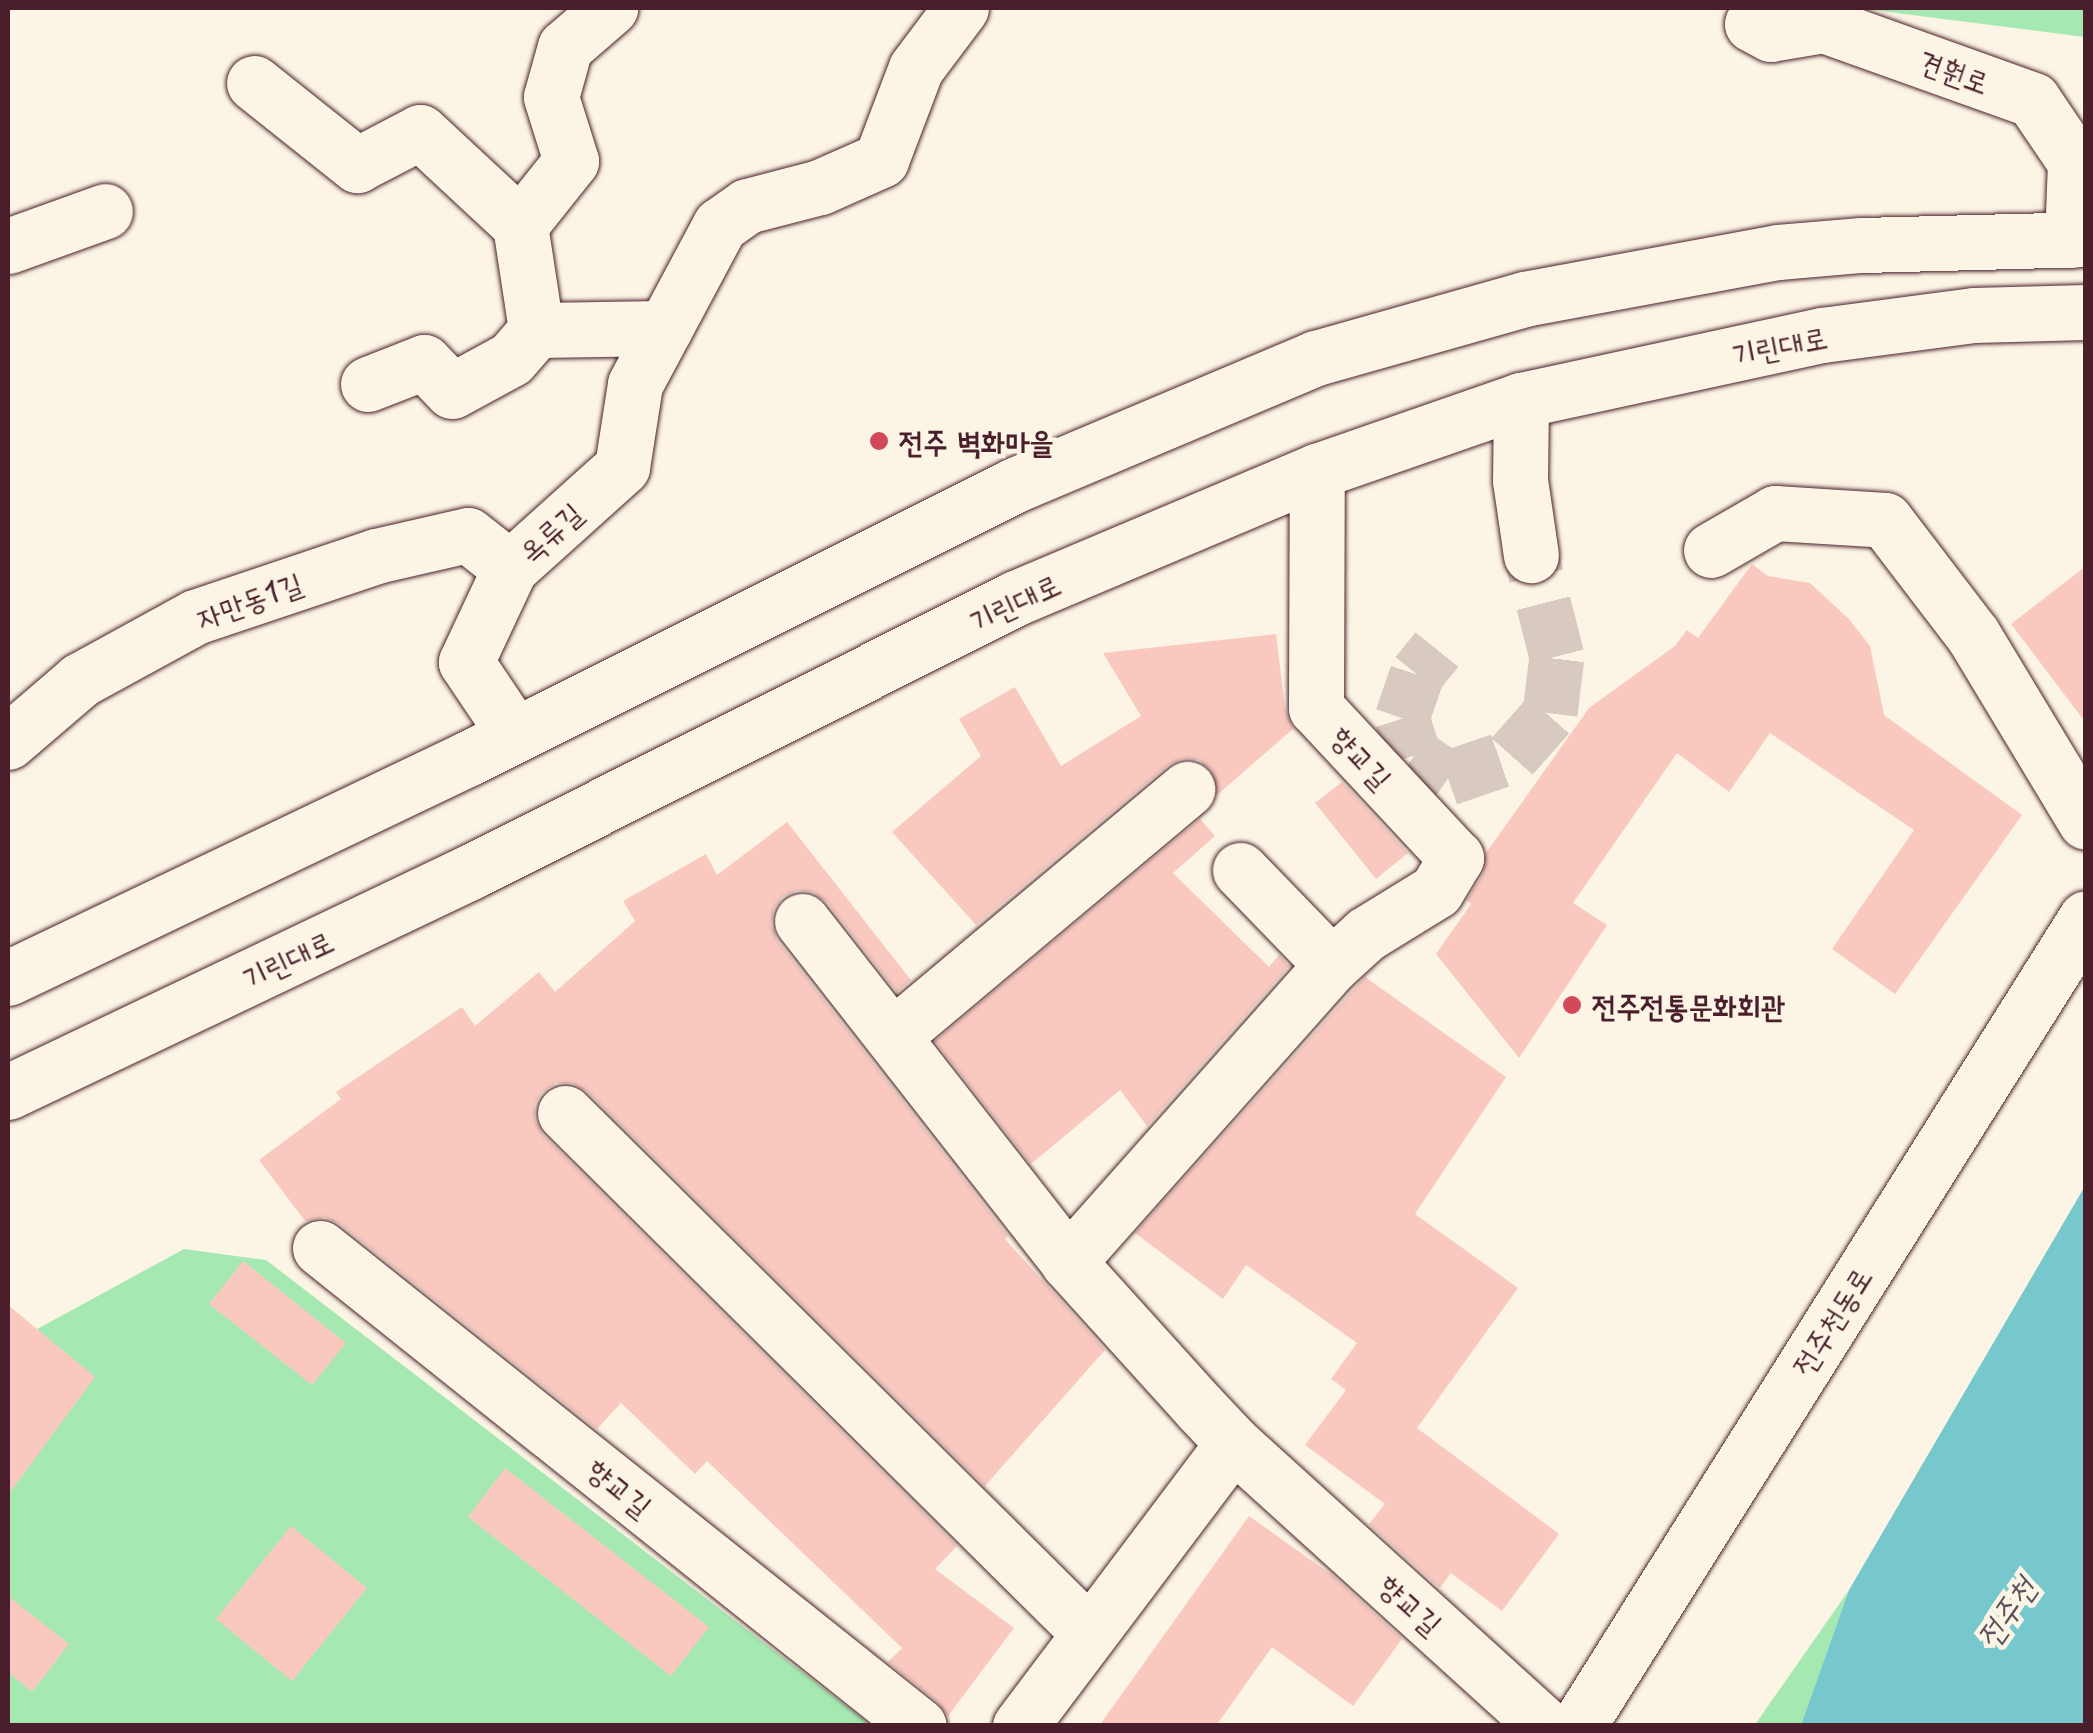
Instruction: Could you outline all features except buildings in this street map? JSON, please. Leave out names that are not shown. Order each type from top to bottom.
[{"type":"street","points":[[520,225],[571,161],[551,97],[564,47],[610,8]]},
{"type":"street","name":"옥류길","points":[[516,735],[466,662],[510,568],[622,467],[635,384],[720,225],[748,206],[820,187],[882,160],[916,68],[961,8]]},
{"type":"street","name":"견훤로","points":[[1769,8],[1752,24],[1771,34],[1824,25],[2033,100],[2075,162],[2079,240]]},
{"type":"street","points":[[254,83],[357,164],[420,132],[520,225],[536,330],[512,359],[452,391],[424,362],[368,384]]},
{"type":"street","points":[[8,246],[104,212]]},
{"type":"street","points":[[8,978],[516,735],[1015,485],[1316,358],[1524,299],[1778,252],[1862,245],[2079,240]]},
{"type":"street","name":"기린대로","points":[[8,1092],[470,872],[1016,598],[1316,471],[1521,400],[1822,335],[1974,315],[2086,312]]},
{"type":"street","points":[[536,330],[665,328]]},
{"type":"street","points":[[1521,400],[1520,480],[1531,555]]},
{"type":"street","name":"향교길","points":[[1068,1262],[1332,965],[1366,934],[1436,891],[1456,858],[1316,708],[1316,471]]},
{"type":"street","points":[[1711,550],[1775,513],[1885,520],[1973,635],[2086,822]]},
{"type":"street","name":"자만동1길","points":[[8,742],[80,680],[194,617],[376,556],[468,535],[510,568]]},
{"type":"street","points":[[894,1035],[1187,789]]},
{"type":"street","points":[[1240,870],[1332,965]]},
{"type":"street","name":"전주천동로","points":[[1578,1726],[2086,918]]},
{"type":"street","name":"향교길","points":[[802,921],[1068,1262],[1234,1443],[1545,1726]]},
{"type":"street","points":[[565,1112],[1090,1633]]},
{"type":"street","name":"향교길","points":[[320,1248],[920,1726]]},
{"type":"street","points":[[1020,1726],[1234,1443]]},
{"type":"green space","points":[[1857,8],[2085,8],[2085,37]]},
{"type":"green space","points":[[184,1249],[266,1260],[871,1725],[8,1726],[8,1345]]},
{"type":"green space","points":[[1849,1590],[1801,1725],[1754,1726]]},
{"type":"water","name":"전주천","points":[[2085,1186],[2085,1725],[1801,1725],[1849,1590]]},
{"type":"tunnel","points":[[1437,649],[1417,674],[1402,718],[1414,755],[1448,778],[1512,756],[1550,713],[1557,656],[1531,555]]},
{"type":"place","name":"전주 벽화마을","points":[[879,441]]},
{"type":"place","name":"전주전통문화회관","points":[[1572,1005]]}]
